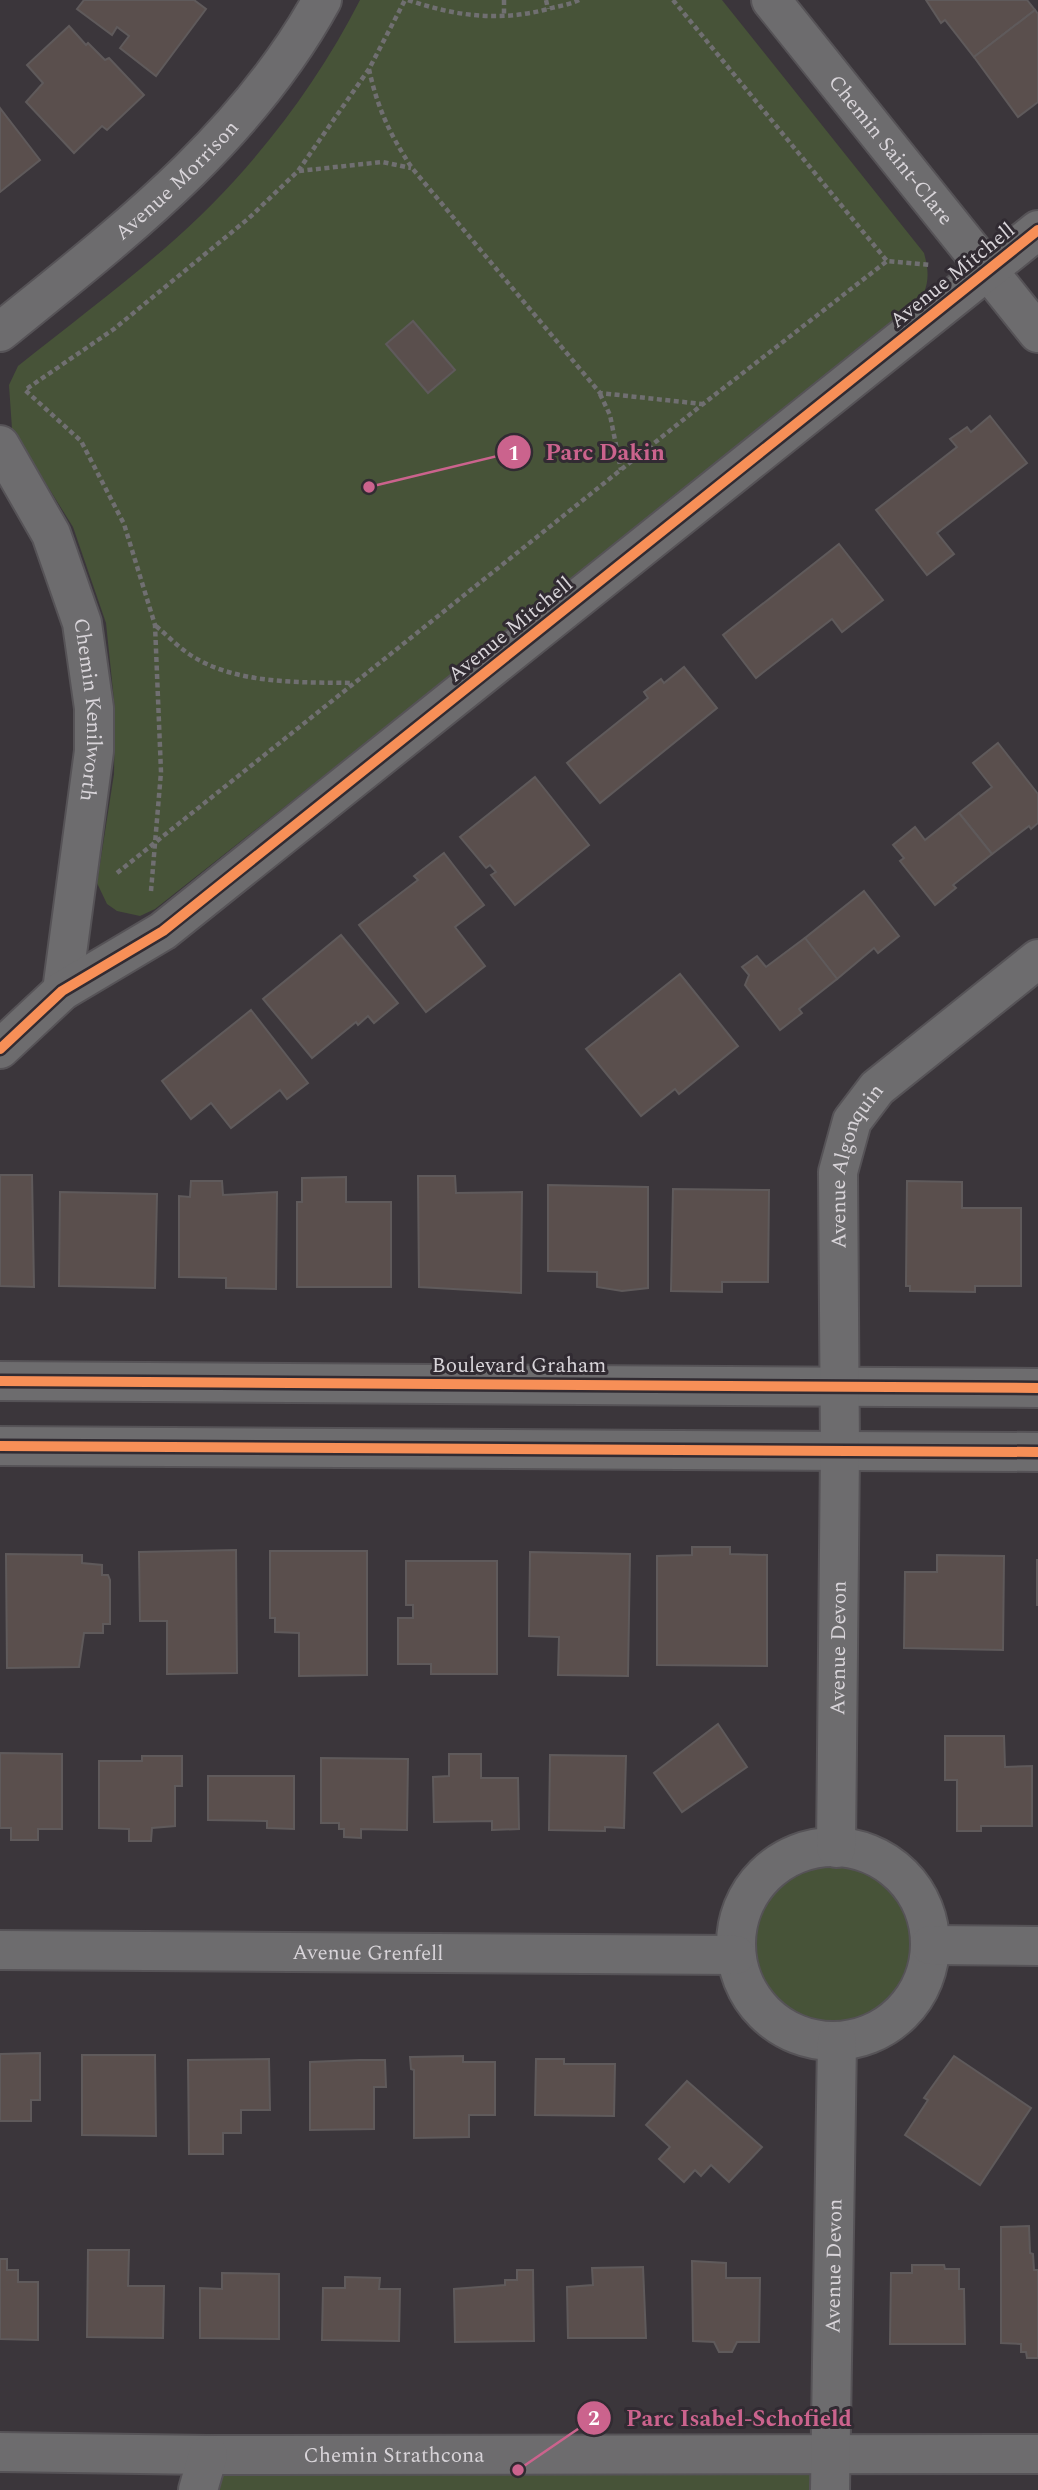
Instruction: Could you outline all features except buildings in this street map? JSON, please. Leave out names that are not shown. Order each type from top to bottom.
[{"type":"street","name":"Avenue Morrison","points":[[0,332],[143,216],[191,171],[238,122],[272,78],[323,0]]},
{"type":"street","name":"Chemin Saint-Clare","points":[[772,0],[1038,333]]},
{"type":"street","name":"Avenue Mitchell","points":[[0,1049],[62,991],[163,930],[1038,230]]},
{"type":"street","name":"Chemin Kenilworth","points":[[0,445],[51,534],[82,624],[93,696],[94,751],[62,991]]},
{"type":"street","name":"Avenue Algonquin","points":[[840,1451],[838,1172],[852,1121],[877,1088],[1038,959]]},
{"type":"street","name":"Boulevard Graham","points":[[0,1381],[1038,1388]]},
{"type":"street","points":[[0,1446],[1038,1452]]},
{"type":"street","name":"Avenue Devon","points":[[836,1847],[840,1451]]},
{"type":"street","points":[[836,1847],[854,1849],[877,1858],[896,1871],[921,1903],[930,1945],[925,1975],[912,2002],[897,2018],[859,2039],[837,2042],[815,2040],[792,2033],[769,2018],[751,1998],[736,1955],[740,1914],[749,1894],[763,1876],[794,1855],[836,1847]]},
{"type":"street","points":[[930,1945],[1038,1946]]},
{"type":"street","name":"Avenue Grenfell","points":[[0,1950],[736,1955]]},
{"type":"street","name":"Avenue Devon","points":[[832,2472],[837,2042]]},
{"type":"street","name":"Chemin Strathcona","points":[[0,2452],[203,2473],[832,2472],[1038,2454]]},
{"type":"path","points":[[149,899],[156,845],[162,732],[155,625],[124,524],[82,441],[25,390],[114,329],[249,218],[299,171],[369,69],[407,0],[446,13],[479,17],[527,15],[579,0]]},
{"type":"path","points":[[504,0],[504,15]]},
{"type":"path","points":[[546,0],[548,9]]},
{"type":"path","points":[[673,0],[887,261]]},
{"type":"path","points":[[369,69],[376,101],[389,134],[412,168],[600,393],[610,415],[621,470]]},
{"type":"path","points":[[299,171],[382,162],[412,168]]},
{"type":"path","points":[[108,880],[156,845],[703,404],[887,261],[931,265]]},
{"type":"path","points":[[600,393],[703,404]]},
{"type":"path","points":[[155,625],[190,655],[237,674],[256,678],[354,683]]},
{"type":"green space","points":[[360,0],[722,0],[924,253],[927,284],[913,311],[155,909],[140,916],[117,911],[107,904],[97,883],[114,774],[115,710],[106,623],[73,527],[12,429],[9,385],[18,366],[164,249],[249,165],[298,102]]},
{"type":"green space","points":[[833,1848],[870,1856],[887,1864],[901,1877],[914,1891],[922,1908],[930,1945],[922,1982],[914,1999],[901,2013],[887,2026],[870,2034],[833,2042],[796,2034],[779,2026],[765,2013],[752,1999],[744,1982],[736,1945],[744,1908],[752,1891],[765,1877],[779,1864],[796,1856]]},
{"type":"green space","points":[[833,2453],[830,2490],[198,2490],[208,2455]]},
{"type":"cycle path","points":[[0,1049],[62,991],[163,931],[1038,230]]},
{"type":"cycle path","points":[[0,1381],[1038,1388]]},
{"type":"cycle path","points":[[0,1446],[1038,1452]]},
{"type":"place","name":"Parc Dakin","points":[[369,487]]},
{"type":"place","name":"Parc Isabel-Schofield","points":[[518,2470]]}]
